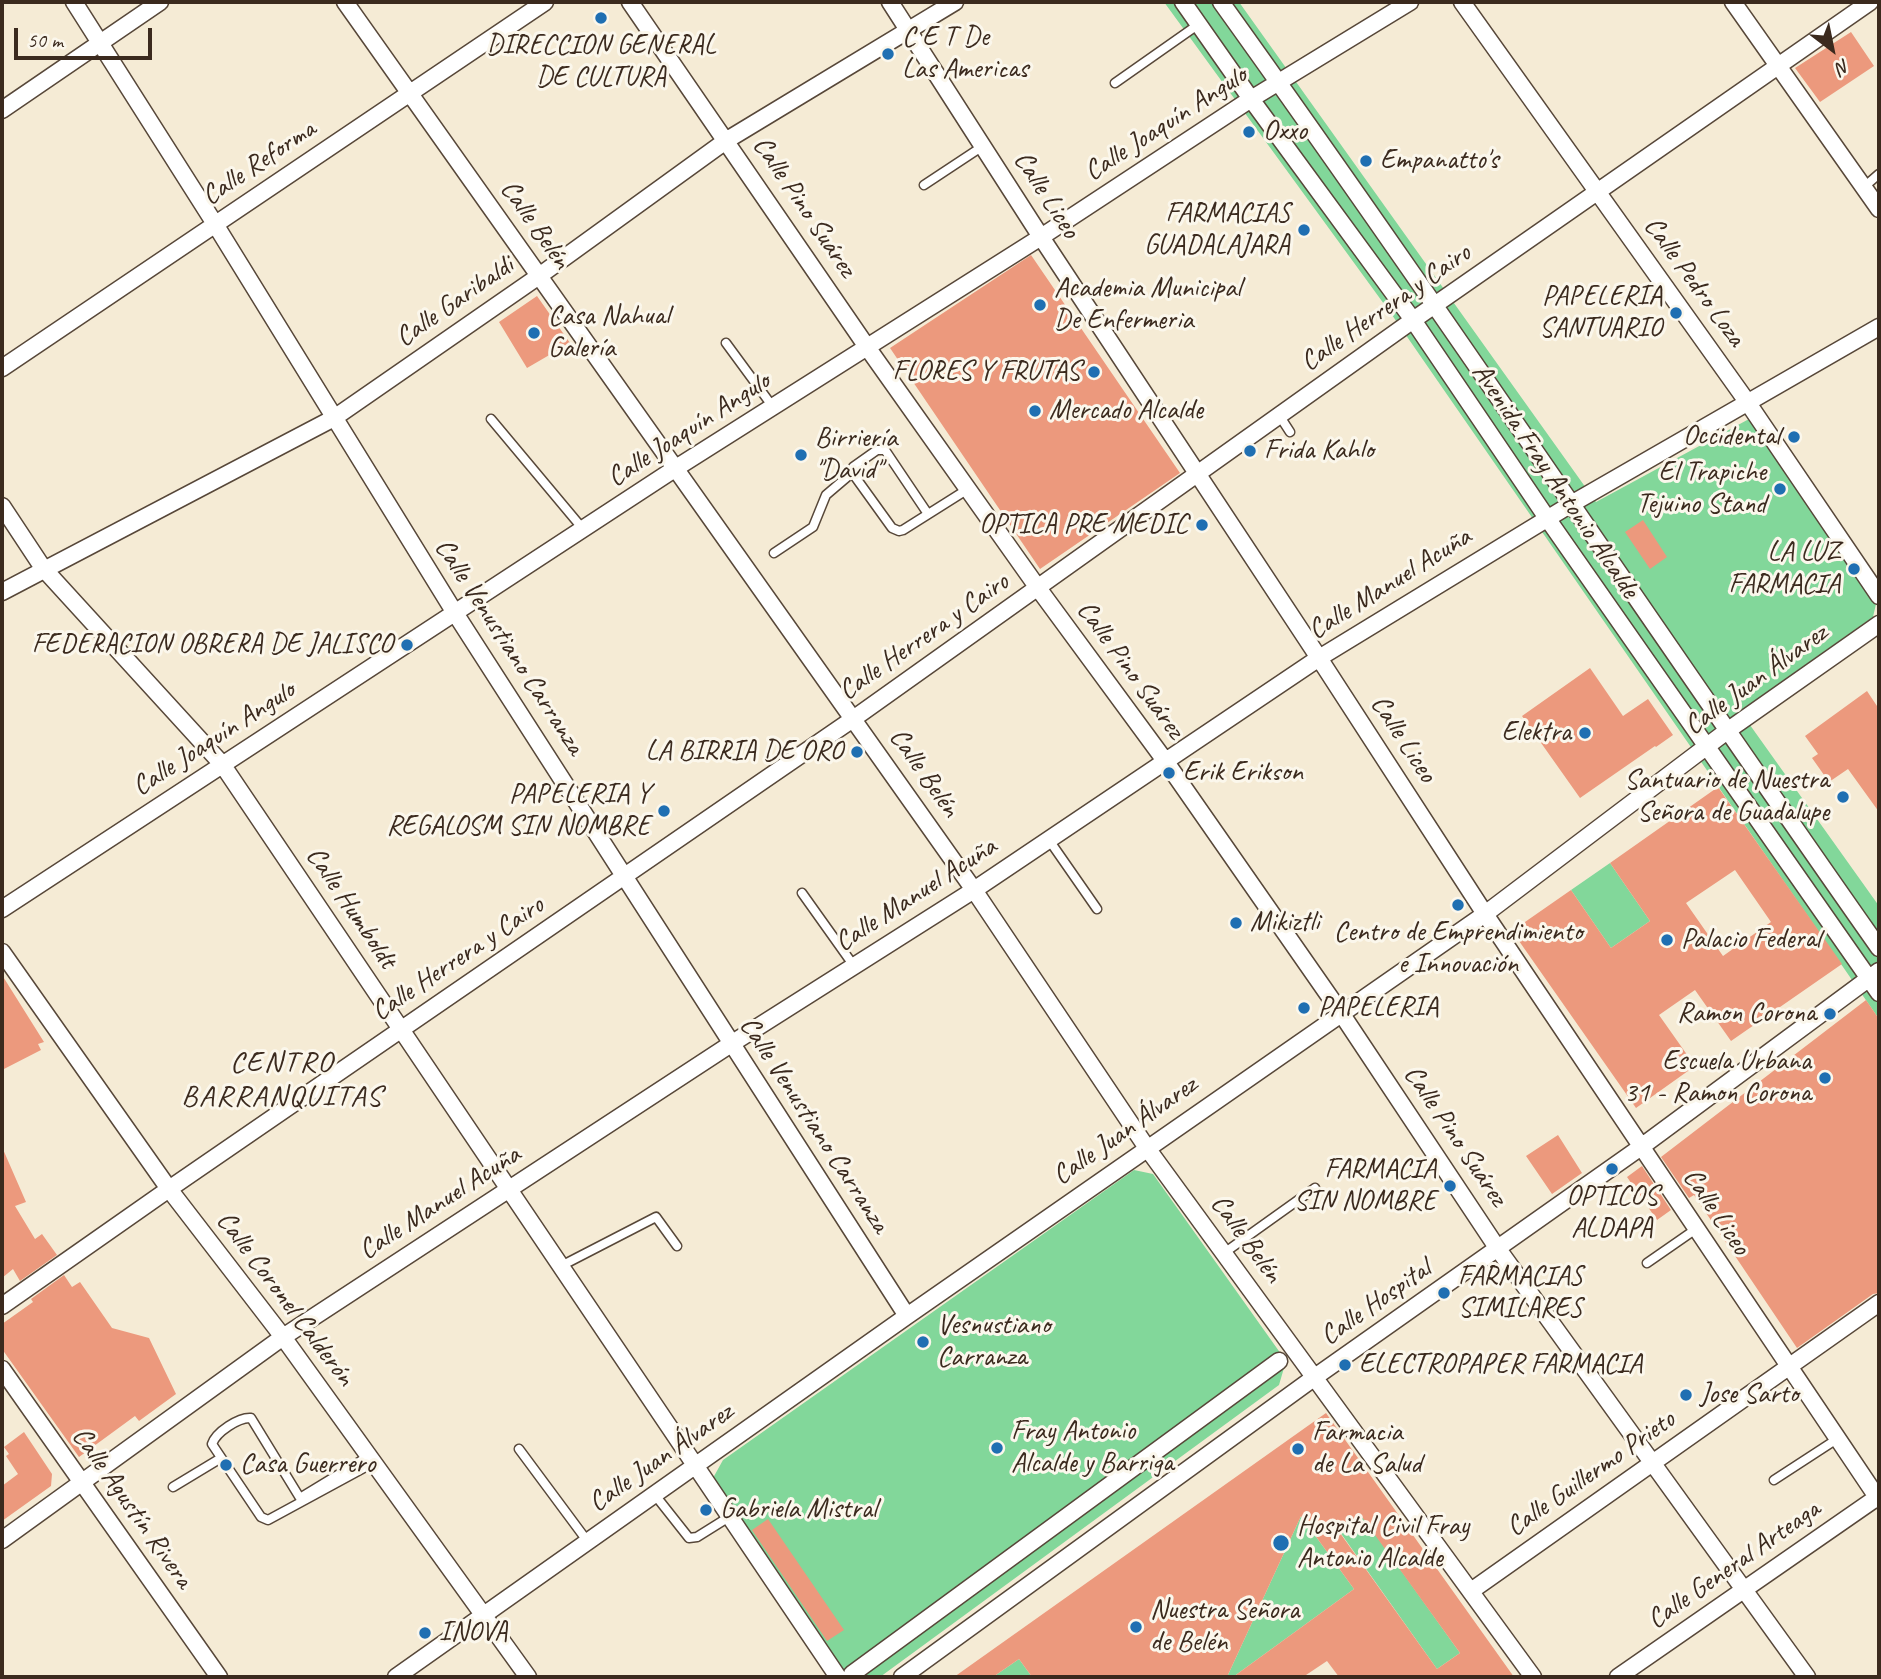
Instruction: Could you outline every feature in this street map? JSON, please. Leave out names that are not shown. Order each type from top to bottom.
[{"type":"street","name":"Calle Venustiano Carranza","points":[[74,2],[215,224],[455,613],[907,1316]]},
{"type":"street","points":[[2,110],[160,2]]},
{"type":"street","name":"Calle Belén","points":[[345,2],[974,890],[1147,1148],[1533,1677]]},
{"type":"street","name":"Calle Reforma","points":[[2,368],[545,2]]},
{"type":"street","name":"Calle Pino Suárez","points":[[630,2],[867,347],[1038,588],[1166,762],[1341,1013],[1498,1249],[1807,1677]]},
{"type":"street","name":"Calle Liceo","points":[[890,2],[1485,914],[1788,1367],[1879,1498]]},
{"type":"street","name":"Calle Garibaldi","points":[[2,592],[43,568],[334,418],[539,276],[727,140],[955,2]]},
{"type":"street","name":"Avenida Fray Antonio Alcalde","points":[[1183,2],[1413,320],[1706,747],[1874,974],[1879,993]]},
{"type":"street","name":"Avenida Fray Antonio Alcalde","points":[[1221,2],[1573,503],[1727,731],[1879,948]]},
{"type":"street","name":"Calle Joaquín Angulo","points":[[2,909],[676,468],[1041,237],[1251,99],[1410,2]]},
{"type":"street","name":"Calle Pedro Loza","points":[[1462,2],[1748,403],[1879,596]]},
{"type":"street","points":[[1733,2],[1879,209]]},
{"type":"street","name":"Calle Herrera y Cairo","points":[[2,1306],[853,719],[1413,320],[1870,2]]},
{"type":"street","name":"Calle Manuel Acuña","points":[[2,1539],[283,1337],[731,1044],[974,890],[1319,658],[1573,503],[1879,327]]},
{"type":"street","name":"Calle Humboldt","points":[[2,506],[43,568],[222,764],[729,1517],[845,1675]]},
{"type":"street","name":"Calle Juan Álvarez","points":[[396,1677],[907,1316],[1485,914],[1727,731],[1879,624]]},
{"type":"street","name":"Calle Coronel Calderón","points":[[2,952],[169,1189],[283,1337],[528,1677]]},
{"type":"street","name":"Calle Hospital","points":[[902,1677],[1315,1377],[1640,1147],[1874,974]]},
{"type":"street","name":"Calle Guillermo Prieto","points":[[1471,1591],[1879,1303]]},
{"type":"street","points":[[845,1675],[1279,1361]]},
{"type":"street","name":"Calle Agustín Rivera","points":[[2,1369],[219,1677]]},
{"type":"street","name":"Calle General Arteaga","points":[[1618,1677],[1879,1498]]},
{"type":"lane","points":[[1115,83],[1199,24]]},
{"type":"lane","points":[[924,185],[983,146]]},
{"type":"lane","points":[[1864,187],[1879,174]]},
{"type":"lane","points":[[726,343],[773,407]]},
{"type":"lane","points":[[1279,415],[1290,432]]},
{"type":"lane","points":[[491,419],[583,529]]},
{"type":"lane","points":[[774,553],[813,527],[826,495],[853,472],[856,463],[877,450],[885,450],[928,514]]},
{"type":"lane","points":[[853,472],[895,530],[903,530],[968,489]]},
{"type":"lane","points":[[1049,840],[1097,909]]},
{"type":"lane","points":[[802,893],[854,966]]},
{"type":"lane","points":[[1224,1254],[1315,1188]]},
{"type":"lane","points":[[561,1266],[656,1217],[677,1246]]},
{"type":"lane","points":[[1647,1263],[1696,1229]]},
{"type":"lane","points":[[301,1500],[251,1418],[242,1419],[213,1439],[214,1447],[264,1520],[272,1519],[371,1459]]},
{"type":"lane","points":[[1774,1480],[1837,1439]]},
{"type":"lane","points":[[520,1449],[589,1542]]},
{"type":"lane","points":[[173,1487],[221,1458]]},
{"type":"lane","points":[[655,1495],[689,1538],[697,1537],[729,1517]]},
{"type":"green space","points":[[1164,2],[1239,2],[1596,502],[1749,419],[1876,604],[1873,617],[1740,711],[1879,906],[1879,1019],[1392,315]]},
{"type":"green space","points":[[1610,863],[1650,921],[1611,948],[1571,890]]},
{"type":"green space","points":[[1134,1170],[1153,1174],[1286,1361],[1279,1385],[880,1677],[843,1677],[713,1478],[723,1460]]},
{"type":"green space","points":[[1335,1478],[1460,1653],[1437,1669],[1313,1494]]},
{"type":"green space","points":[[1301,1516],[1354,1589],[1233,1677],[1227,1677]]},
{"type":"green space","points":[[1019,1659],[1032,1677],[993,1677]]},
{"type":"building","points":[[1851,32],[1874,66],[1820,102],[1795,68]]},
{"type":"building","name":"Mercado Alcalde","points":[[1031,255],[1180,473],[1040,569],[890,348]]},
{"type":"building","name":"Casa Nahual Galería","points":[[537,296],[570,343],[527,368],[499,322]]},
{"type":"building","points":[[1643,520],[1667,557],[1650,569],[1625,532]]},
{"type":"building","name":"Elektra","points":[[1590,668],[1623,716],[1648,699],[1673,735],[1580,798],[1522,716]]},
{"type":"building","points":[[1867,691],[1879,709],[1879,812],[1848,769],[1829,782],[1812,758],[1818,754],[1805,736]]},
{"type":"building","name":"Palacio Federal","points":[[1718,787],[1842,964],[1731,1041],[1695,990],[1659,1015],[1695,1066],[1636,1108],[1512,931],[1571,890],[1611,948],[1650,921],[1610,863]],"holes":[[[1735,870],[1771,922],[1723,956],[1686,903]]]},
{"type":"building","points":[[2,975],[44,1042],[38,1044],[41,1050],[2,1070]]},
{"type":"building","points":[[1866,1000],[1879,1019],[1879,1293],[1873,1294],[1797,1348],[1694,1195],[1689,1198],[1661,1157]]},
{"type":"building","points":[[1558,1135],[1582,1173],[1552,1194],[1526,1156]]},
{"type":"building","points":[[2,1147],[26,1202],[15,1206],[35,1239],[42,1234],[57,1255],[20,1281],[13,1269],[2,1278]]},
{"type":"building","points":[[1642,1166],[1671,1210],[1657,1220],[1627,1177]]},
{"type":"building","points":[[64,1275],[72,1287],[80,1282],[112,1328],[149,1338],[176,1394],[139,1421],[135,1416],[79,1457],[2,1349],[2,1324]]},
{"type":"building","name":"Hospital Civil Fray Antonio Alcalde","points":[[1326,1413],[1514,1677],[1339,1677],[1327,1661],[1303,1677],[1233,1677],[1354,1589],[1301,1516],[1227,1677],[1032,1677],[1019,1659],[993,1677],[954,1677]],"holes":[[[1362,1517],[1460,1653],[1437,1669],[1340,1533]]]},
{"type":"building","points":[[24,1432],[52,1474],[51,1486],[2,1521],[2,1486],[18,1474],[6,1456],[9,1454],[4,1447]]},
{"type":"building","points":[[768,1519],[844,1630],[827,1641],[752,1530]]},
{"type":"place","name":"DIRECCION GENERAL DE CULTURA","points":[[601,18]]},
{"type":"place","name":"C E T De Las Americas","points":[[888,54]]},
{"type":"place","name":"Oxxo","points":[[1249,132]]},
{"type":"place","name":"Empanatto's","points":[[1366,161]]},
{"type":"place","name":"FARMACIAS GUADALAJARA","points":[[1304,230]]},
{"type":"place","name":"Academia Municipal De Enfermeria","points":[[1040,305]]},
{"type":"place","name":"PAPELERIA SANTUARIO","points":[[1676,313]]},
{"type":"place","name":"Casa Nahual Galería","points":[[534,333]]},
{"type":"place","name":"FLORES Y FRUTAS","points":[[1094,372]]},
{"type":"place","name":"Mercado Alcalde","points":[[1035,411]]},
{"type":"place","name":"Occidental","points":[[1794,437]]},
{"type":"place","name":"Frida Kahlo","points":[[1250,451]]},
{"type":"place","name":"Birriería \"David\"","points":[[801,455]]},
{"type":"place","name":"El Trapiche Tejuino Stand","points":[[1780,489]]},
{"type":"place","name":"OPTICA PRE MEDIC","points":[[1202,525]]},
{"type":"place","name":"LA LUZ FARMACIA","points":[[1854,569]]},
{"type":"place","name":"FEDERACION OBRERA DE JALISCO","points":[[407,645]]},
{"type":"place","name":"Elektra","points":[[1585,733]]},
{"type":"place","name":"LA BIRRIA DE ORO","points":[[857,752]]},
{"type":"place","name":"Erik Erikson","points":[[1169,773]]},
{"type":"place","name":"Santuario de Nuestra Señora de Guadalupe","points":[[1843,797]]},
{"type":"place","name":"PAPELERIA Y REGALOSM SIN NOMBRE","points":[[664,811]]},
{"type":"place","name":"Centro de Emprendimiento e Innovación","points":[[1458,905]]},
{"type":"place","name":"Mikiztli","points":[[1236,923]]},
{"type":"place","name":"Palacio Federal","points":[[1667,940]]},
{"type":"place","name":"PAPELERIA","points":[[1304,1008]]},
{"type":"place","name":"Ramon Corona","points":[[1830,1014]]},
{"type":"place","name":"Escuela Urbana 31 - Ramon Corona","points":[[1825,1078]]},
{"type":"place","name":"OPTICOS ALDAPA","points":[[1612,1169]]},
{"type":"place","name":"FARMACIA SIN NOMBRE","points":[[1450,1186]]},
{"type":"place","name":"FARMACIAS SIMILARES","points":[[1444,1293]]},
{"type":"place","name":"Vesnustiano Carranza","points":[[923,1342]]},
{"type":"place","name":"ELECTROPAPER FARMACIA","points":[[1345,1365]]},
{"type":"place","name":"Jose Sarto","points":[[1686,1395]]},
{"type":"place","name":"Fray Antonio Alcalde y Barriga","points":[[997,1448]]},
{"type":"place","name":"Farmacia de La Salud","points":[[1298,1449]]},
{"type":"place","name":"Casa Guerrero","points":[[226,1465]]},
{"type":"place","name":"Gabriela Mistral","points":[[706,1510]]},
{"type":"place","name":"Hospital Civil Fray Antonio Alcalde","points":[[1281,1543]]},
{"type":"place","name":"Nuestra Señora de Belén","points":[[1136,1627]]},
{"type":"place","name":"INOVA","points":[[425,1633]]},
{"type":"district","name":"CENTRO BARRANQUITAS","points":[[282,1080]]}]
